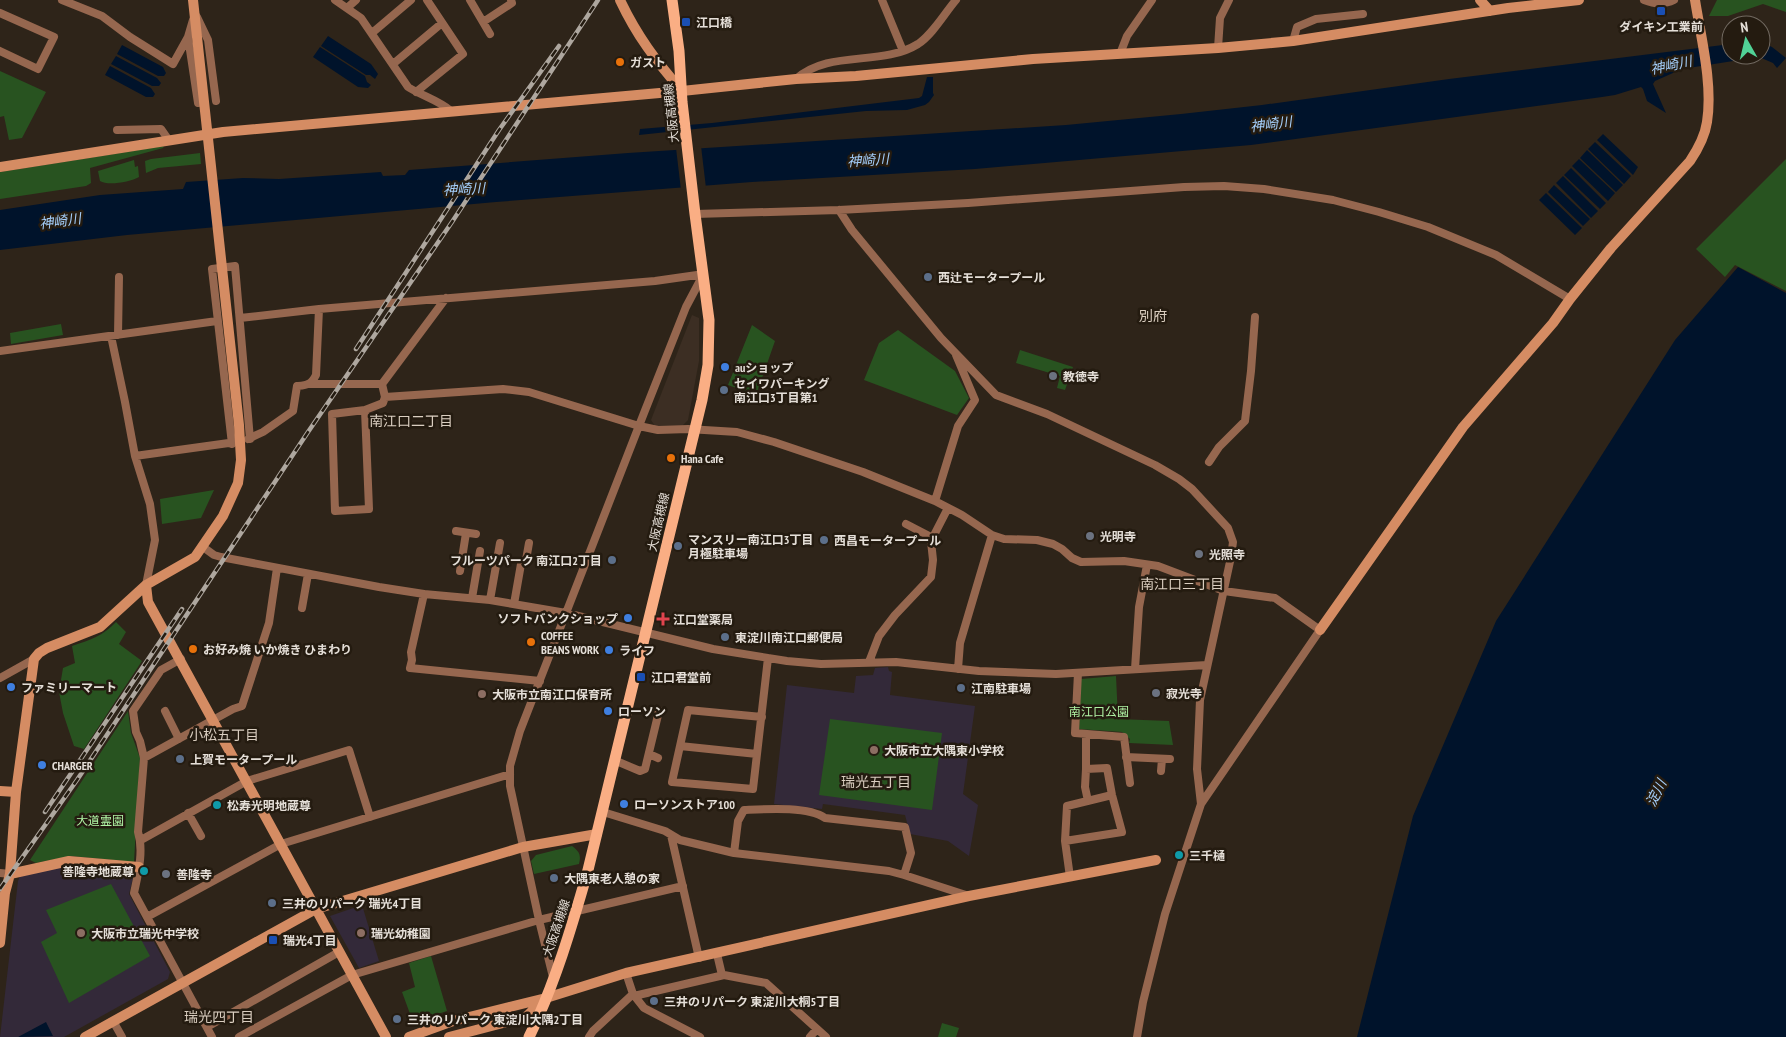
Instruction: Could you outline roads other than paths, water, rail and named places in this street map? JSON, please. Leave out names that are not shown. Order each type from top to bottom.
[{"type":"main road","name":"大阪高槻線","points":[[532,1036],[576,912],[597,834],[708,365],[709,320],[672,0]]},
{"type":"street","points":[[62,0],[102,16],[130,37],[173,64],[188,37],[195,13]]},
{"type":"street","points":[[193,0],[241,441]]},
{"type":"street","points":[[335,0],[361,18],[408,87],[440,102],[451,111]]},
{"type":"street","points":[[346,8],[356,0]]},
{"type":"street","points":[[372,33],[412,0]]},
{"type":"street","points":[[416,92],[463,54],[427,0]]},
{"type":"street","points":[[470,0],[490,34]]},
{"type":"street","points":[[483,22],[512,3],[511,0]]},
{"type":"street","points":[[620,0],[653,57],[682,96]]},
{"type":"street","points":[[882,0],[903,51]]},
{"type":"street","points":[[796,79],[806,70],[824,64],[903,51],[917,45],[926,37],[956,0]]},
{"type":"street","points":[[1120,54],[1127,36],[1152,0]]},
{"type":"street","points":[[1218,48],[1220,18],[1229,0]]},
{"type":"street","points":[[1480,0],[1490,11]]},
{"type":"street","points":[[0,167],[168,139],[209,138],[451,111],[682,96],[796,79],[856,76],[1033,59],[1218,48],[1293,41],[1490,11],[1579,0]]},
{"type":"street","points":[[1644,0],[1661,4],[1674,0]]},
{"type":"street","points":[[1137,1037],[1143,1002],[1165,914],[1200,804],[1463,428],[1553,323],[1570,299],[1632,223],[1690,161],[1698,148],[1707,123],[1708,81],[1695,0]]},
{"type":"street","points":[[0,13],[54,38],[38,69],[0,51]]},
{"type":"street","points":[[195,13],[208,40],[216,101]]},
{"type":"street","points":[[1293,41],[1297,27],[1316,19],[1363,14]]},
{"type":"street","points":[[393,64],[442,23]]},
{"type":"street","points":[[188,37],[198,103]]},
{"type":"street","points":[[117,130],[160,128],[168,139]]},
{"type":"street","points":[[695,210],[839,210],[976,203],[1184,187],[1224,186],[1264,189],[1333,200],[1428,227],[1496,255],[1570,299]]},
{"type":"street","points":[[839,210],[852,230],[941,338],[996,395],[1047,414],[1155,465],[1192,489],[1228,528],[1233,542],[1199,710],[1197,769],[1200,804]]},
{"type":"street","points":[[0,678],[34,659],[47,648],[100,626],[146,585],[195,557],[222,516],[238,484],[241,460],[241,441],[240,318],[235,266],[212,269],[217,321],[241,441]]},
{"type":"street","points":[[240,318],[319,308],[587,288],[704,274]]},
{"type":"street","points":[[553,977],[510,786],[512,755],[686,307],[704,274]]},
{"type":"street","points":[[119,277],[114,336],[135,456],[150,504],[156,540],[146,585],[148,602],[386,1037]]},
{"type":"street","points":[[365,410],[368,510],[335,511],[332,414],[365,410],[382,403],[385,397],[382,384],[446,298]]},
{"type":"street","points":[[308,384],[313,382],[316,375],[319,308]]},
{"type":"street","points":[[1209,462],[1219,447],[1245,421],[1255,317]]},
{"type":"street","points":[[0,351],[217,321]]},
{"type":"street","points":[[935,502],[958,426],[974,400],[954,350]]},
{"type":"street","points":[[135,456],[241,441],[263,432],[293,411],[297,386],[308,384],[382,384]]},
{"type":"street","points":[[385,397],[503,389],[529,392],[639,426],[658,430],[694,429],[738,432],[864,472],[948,508],[992,535],[1004,539],[1037,540],[1053,544],[1072,558],[1081,562],[1124,561],[1158,566],[1224,591],[1275,598],[1320,630]]},
{"type":"street","points":[[869,662],[879,636],[930,576],[933,560],[931,541],[948,508]]},
{"type":"street","points":[[906,524],[933,538]]},
{"type":"street","points":[[456,531],[476,534]]},
{"type":"street","points":[[460,571],[466,533]]},
{"type":"street","points":[[958,669],[960,643],[978,576],[992,535]]},
{"type":"street","points":[[490,600],[495,552],[500,543]]},
{"type":"street","points":[[514,604],[521,564],[526,560],[529,543]]},
{"type":"street","points":[[203,547],[214,555],[308,574],[424,594],[490,600],[566,613],[713,648],[768,658],[821,664],[896,662],[958,669],[1024,673],[1078,673],[1207,665]]},
{"type":"street","points":[[462,556],[479,555],[472,598]]},
{"type":"street","points":[[1135,670],[1138,607],[1147,565]]},
{"type":"street","points":[[144,758],[233,709],[242,706],[269,623],[278,568]]},
{"type":"street","points":[[302,608],[308,574]]},
{"type":"street","points":[[424,594],[411,652],[410,668],[540,681]]},
{"type":"street","points":[[762,717],[688,710],[672,782],[754,789],[762,717],[768,658]]},
{"type":"street","points":[[0,943],[6,893],[5,873],[34,659]]},
{"type":"street","points":[[181,660],[161,670],[134,711],[136,732],[144,758],[138,832],[141,840],[139,868],[134,893],[212,1037]]},
{"type":"street","points":[[1078,673],[1075,733],[1124,737],[1130,783]]},
{"type":"street","points":[[165,711],[179,739]]},
{"type":"street","points":[[614,760],[640,771],[645,769],[659,711]]},
{"type":"street","points":[[655,725],[665,726]]},
{"type":"street","points":[[1086,734],[1085,788],[1088,801]]},
{"type":"street","points":[[680,746],[758,754]]},
{"type":"street","points":[[141,840],[247,781],[348,750],[370,817]]},
{"type":"street","points":[[648,754],[658,758]]},
{"type":"street","points":[[1126,757],[1166,759],[1161,771]]},
{"type":"street","points":[[1064,841],[1122,832],[1107,768],[1086,769]]},
{"type":"street","points":[[147,917],[280,844],[510,774]]},
{"type":"street","points":[[0,791],[16,792]]},
{"type":"street","points":[[1070,876],[1064,841],[1067,806],[1112,795]]},
{"type":"street","points":[[734,853],[738,821],[744,810],[775,808],[818,813],[825,818],[905,827],[911,853],[904,875]]},
{"type":"street","points":[[602,812],[665,831],[680,840],[734,853],[888,871],[969,896]]},
{"type":"street","points":[[188,814],[200,836]]},
{"type":"street","points":[[85,1037],[316,909],[523,847],[597,834]]},
{"type":"street","points":[[671,835],[699,958]]},
{"type":"street","points":[[409,1037],[454,1021],[546,998],[626,973],[969,896],[1156,860]]},
{"type":"street","points":[[5,873],[69,861],[139,868]]},
{"type":"street","points":[[240,1037],[352,975],[539,920],[683,886]]},
{"type":"street","points":[[207,1027],[339,952]]},
{"type":"street","points":[[717,954],[722,975]]},
{"type":"street","points":[[626,973],[634,995],[644,1008],[700,1037]]},
{"type":"street","points":[[589,1037],[593,1031],[634,995],[722,975],[766,983],[826,1037]]},
{"type":"street","points":[[455,1036],[526,1017],[546,998]]},
{"type":"street","points":[[113,1021],[122,1037]]},
{"type":"street","points":[[254,1029],[259,1037]]},
{"type":"street","points":[[810,1037],[816,1029]]},
{"type":"water","points":[[328,36],[371,64],[378,74],[375,79],[321,46]]},
{"type":"water","points":[[122,45],[163,67],[166,73],[164,76],[158,76],[117,54]]},
{"type":"water","name":"神崎川","points":[[1721,45],[1721,63],[1682,69],[1655,81],[1653,84],[1666,113],[1647,101],[1641,87],[1602,97],[1251,145],[975,169],[752,182],[496,202],[127,235],[0,250],[0,210],[100,195],[183,189],[186,182],[243,178],[279,179],[381,172],[383,176],[405,175],[409,170],[628,153],[1066,125],[1262,105],[1449,79]]},
{"type":"water","points":[[320,47],[365,76],[367,82],[371,85],[368,88],[358,87],[313,57]]},
{"type":"water","points":[[1771,47],[1786,58],[1777,68],[1771,62]]},
{"type":"water","points":[[116,56],[157,78],[161,83],[159,86],[152,86],[111,64]]},
{"type":"water","points":[[110,66],[151,88],[155,94],[153,97],[146,97],[105,75]]},
{"type":"water","points":[[927,77],[933,77],[934,95],[925,105],[907,110],[866,111],[639,135],[640,129],[712,123],[919,98],[922,96]]},
{"type":"water","points":[[1603,134],[1638,167],[1633,175],[1597,140]]},
{"type":"water","points":[[1595,142],[1631,176],[1624,184],[1588,149]]},
{"type":"water","points":[[1587,150],[1623,185],[1616,192],[1580,158]]},
{"type":"water","points":[[1579,159],[1615,193],[1608,201],[1572,166]]},
{"type":"water","points":[[1571,168],[1606,203],[1600,209],[1564,175]]},
{"type":"water","points":[[1563,176],[1598,211],[1591,218],[1556,183]]},
{"type":"water","points":[[1554,185],[1590,219],[1583,226],[1548,192]]},
{"type":"water","points":[[1546,193],[1582,228],[1575,235],[1539,200]]},
{"type":"water","name":"淀川","points":[[1738,267],[1786,293],[1786,1037],[1357,1037],[1413,816],[1496,621],[1675,340]]},
{"type":"water","points":[[46,1022],[53,1036],[18,1037]]},
{"type":"railway","points":[[0,889],[77,780],[308,432],[452,222],[598,0]]},
{"type":"railway","points":[[356,349],[499,130],[559,46]]},
{"type":"railway","points":[[45,812],[182,609]]},
{"type":"place","name":"ダイキン工業前","points":[[1661,11]]},
{"type":"place","name":"江口橋","points":[[686,22]]},
{"type":"place","name":"ガスト","points":[[620,62]]},
{"type":"place","name":"西辻モータープール","points":[[928,277]]},
{"type":"place","name":"auショップ","points":[[725,367]]},
{"type":"place","name":"教徳寺","points":[[1053,376]]},
{"type":"place","name":"セイワパーキング 南江口3丁目第1","points":[[724,390]]},
{"type":"place","name":"Hana Cafe","points":[[671,458]]},
{"type":"place","name":"光明寺","points":[[1090,536]]},
{"type":"place","name":"西昌モータープール","points":[[824,540]]},
{"type":"place","name":"マンスリー南江口3丁目 月極駐車場","points":[[678,546]]},
{"type":"place","name":"光照寺","points":[[1199,554]]},
{"type":"place","name":"フルーツパーク 南江口2丁目","points":[[612,560]]},
{"type":"place","name":"ソフトバンクショップ","points":[[628,618]]},
{"type":"place","name":"江口堂薬局","points":[[663,619]]},
{"type":"place","name":"東淀川南江口郵便局","points":[[725,637]]},
{"type":"place","name":"COFFEE BEANS WORK","points":[[531,642]]},
{"type":"place","name":"お好み焼 いか焼き ひまわり","points":[[193,649]]},
{"type":"place","name":"ライフ","points":[[609,650]]},
{"type":"place","name":"江口君堂前","points":[[641,677]]},
{"type":"place","name":"ファミリーマート","points":[[11,687]]},
{"type":"place","name":"江南駐車場","points":[[961,688]]},
{"type":"place","name":"寂光寺","points":[[1156,693]]},
{"type":"place","name":"大阪市立南江口保育所","points":[[482,694]]},
{"type":"place","name":"ローソン","points":[[608,711]]},
{"type":"place","name":"大阪市立大隅東小学校","points":[[874,750]]},
{"type":"place","name":"上賀モータープール","points":[[180,759]]},
{"type":"place","name":"CHARGER","points":[[42,765]]},
{"type":"place","name":"ローソンストア100","points":[[624,804]]},
{"type":"place","name":"松寿光明地蔵尊","points":[[217,805]]},
{"type":"place","name":"三千樋","points":[[1179,855]]},
{"type":"place","name":"善隆寺地蔵尊","points":[[144,871]]},
{"type":"place","name":"善隆寺","points":[[166,874]]},
{"type":"place","name":"大隅東老人憩の家","points":[[554,878]]},
{"type":"place","name":"三井のリパーク 瑞光4丁目","points":[[272,903]]},
{"type":"place","name":"大阪市立瑞光中学校","points":[[81,933]]},
{"type":"place","name":"瑞光幼稚園","points":[[361,933]]},
{"type":"place","name":"瑞光4丁目","points":[[273,940]]},
{"type":"place","name":"三井のリパーク 東淀川大桐5丁目","points":[[654,1001]]},
{"type":"place","name":"三井のリパーク 東淀川大隅2丁目","points":[[397,1019]]},
{"type":"district","name":"別府","points":[[1153,316]]},
{"type":"district","name":"南江口二丁目","points":[[411,421]]},
{"type":"district","name":"南江口三丁目","points":[[1182,584]]},
{"type":"district","name":"小松五丁目","points":[[224,735]]},
{"type":"district","name":"瑞光五丁目","points":[[876,782]]},
{"type":"district","name":"瑞光四丁目","points":[[219,1017]]},
{"type":"park label","name":"南江口公園","points":[[1099,711]]},
{"type":"park label","name":"大道霊園","points":[[100,820]]}]
